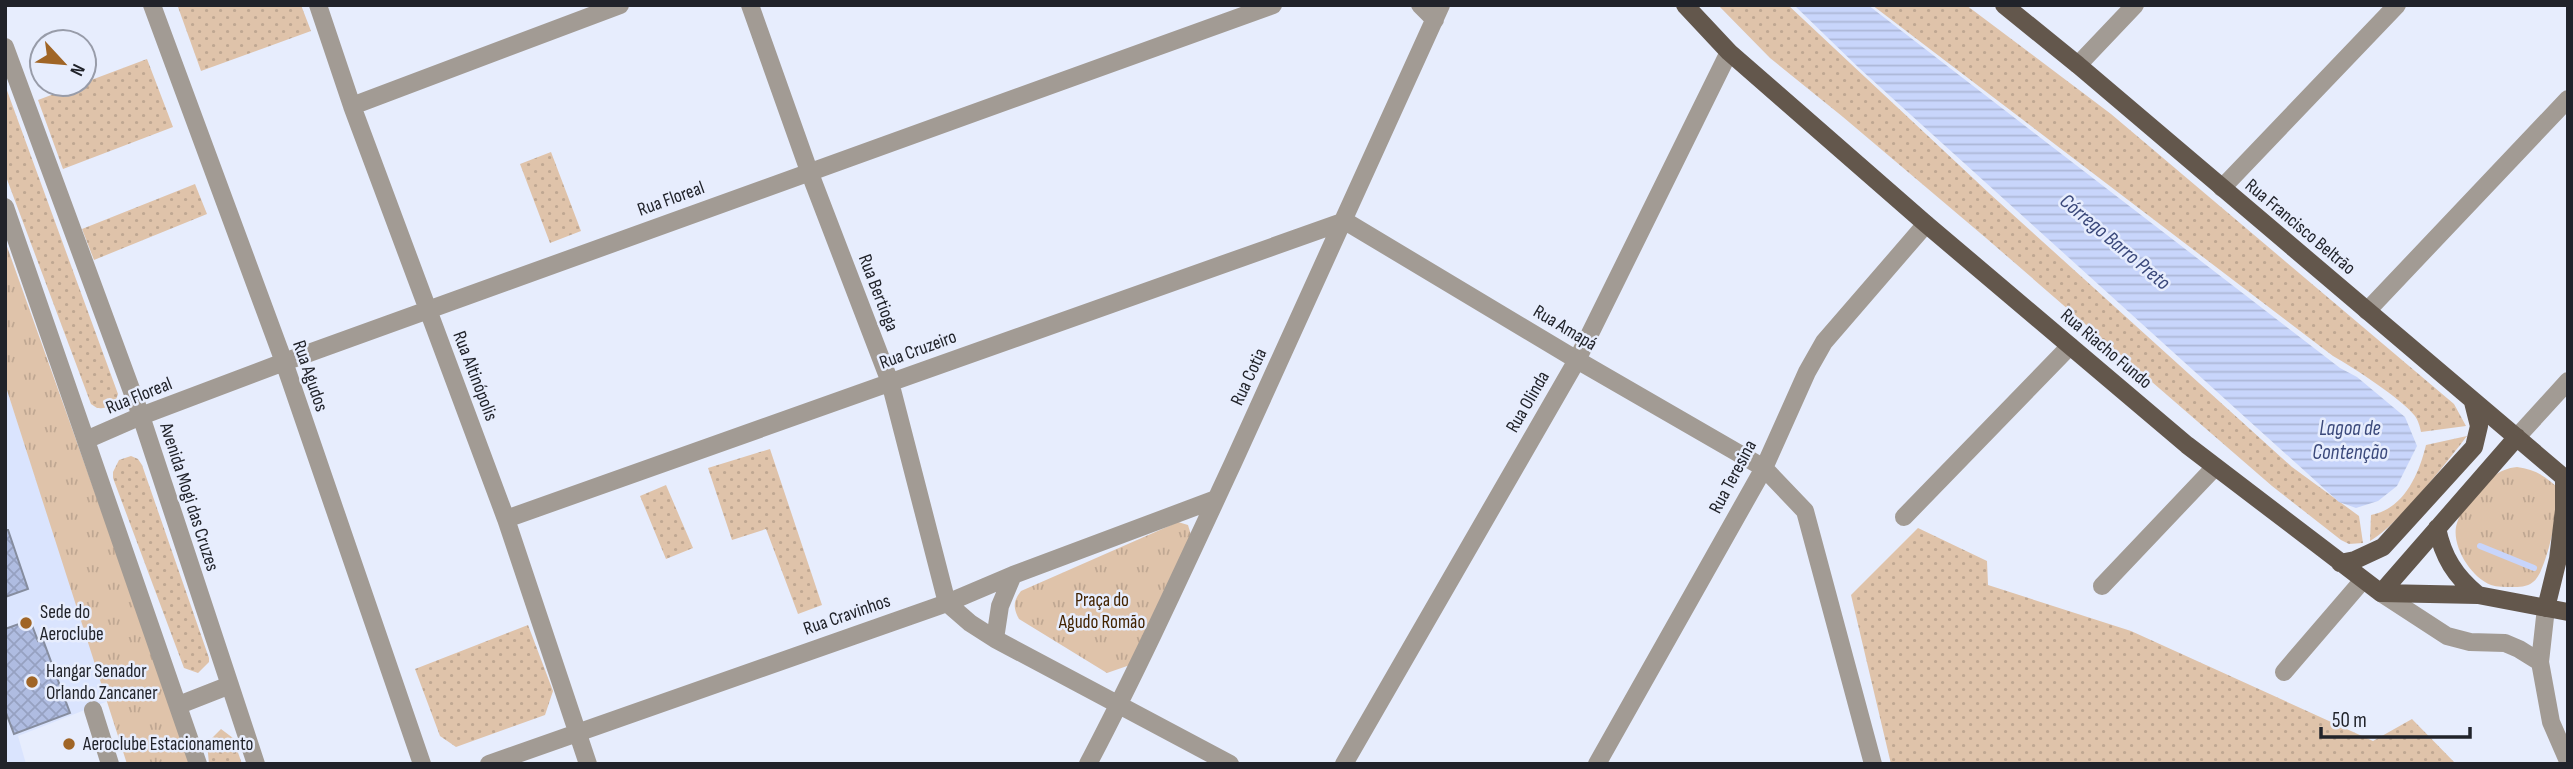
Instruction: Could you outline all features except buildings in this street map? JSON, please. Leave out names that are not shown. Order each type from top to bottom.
[{"type":"main road","name":"Rua Riacho Fundo","points":[[1685,5],[1729,52],[2070,346],[2215,467],[2381,593]]},
{"type":"main road","name":"Rua Francisco Beltrão","points":[[2004,5],[2473,402],[2566,475]]},
{"type":"main road","points":[[2340,563],[2356,560],[2383,547],[2474,447],[2479,426],[2473,402]]},
{"type":"main road","points":[[2381,593],[2516,437]]},
{"type":"main road","points":[[2546,608],[2558,559],[2566,475]]},
{"type":"main road","points":[[2437,528],[2441,548],[2450,566],[2463,583],[2478,595]]},
{"type":"main road","points":[[2558,559],[2568,542]]},
{"type":"main road","points":[[2381,593],[2478,595],[2568,612]]},
{"type":"street","name":"Rua Agudos","points":[[152,5],[284,362],[422,764]]},
{"type":"street","name":"Rua Altinópolis","points":[[318,5],[352,106],[506,519],[588,764]]},
{"type":"street","points":[[352,106],[620,5]]},
{"type":"street","name":"Rua Bertioga","points":[[750,5],[809,171],[890,382],[947,603]]},
{"type":"street","name":"Rua Floreal","points":[[86,440],[141,416],[284,362],[1273,5]]},
{"type":"street","points":[[1420,5],[1438,13]]},
{"type":"street","points":[[2078,65],[2135,5]]},
{"type":"street","points":[[2222,188],[2397,5]]},
{"type":"street","name":"Rua Cotia","points":[[1088,764],[1119,705],[1216,499],[1438,13]]},
{"type":"street","name":"Avenida Mogi das Cruzes","points":[[5,47],[141,416],[256,764]]},
{"type":"street","name":"Rua Olinda","points":[[1344,764],[1577,360],[1729,52]]},
{"type":"street","points":[[2367,311],[2568,99]]},
{"type":"street","points":[[5,207],[198,764]]},
{"type":"street","name":"Rua Amapá","points":[[1345,220],[1577,360],[1764,468],[1805,511],[1874,764]]},
{"type":"street","name":"Rua Cruzeiro","points":[[506,519],[1345,220]]},
{"type":"street","name":"Rua Teresina","points":[[1597,764],[1764,468],[1807,372],[1824,342],[1926,224]]},
{"type":"street","points":[[1904,517],[2070,346]]},
{"type":"street","points":[[2516,437],[2568,381]]},
{"type":"street","points":[[2102,586],[2215,467]]},
{"type":"street","name":"Rua Cravinhos","points":[[489,764],[947,603],[1013,575],[1216,499]]},
{"type":"street","points":[[995,639],[1000,606],[1013,575]]},
{"type":"street","points":[[2284,672],[2363,580]]},
{"type":"street","name":"Rua Riacho Fundo","points":[[2381,593],[2447,636],[2470,642],[2505,643],[2540,662]]},
{"type":"street","points":[[947,603],[970,623],[995,639],[1230,764]]},
{"type":"street","points":[[2546,608],[2540,662],[2551,722],[2568,761]]},
{"type":"street","points":[[179,705],[230,685]]},
{"type":"street","points":[[93,710],[110,764]]},
{"type":"shaded area","points":[[5,384],[108,701],[18,736],[26,764],[5,764]]},
{"type":"green space","points":[[301,5],[311,31],[201,71],[178,7]]},
{"type":"green space","points":[[1718,5],[1788,5],[1990,194],[2292,467],[2359,516],[2363,543],[2349,544],[2341,540],[2272,486],[1986,238],[1770,58]]},
{"type":"green space","points":[[1872,5],[1966,5],[2111,114],[2454,404],[2466,426],[2421,432],[2415,416],[2389,393],[2333,356]]},
{"type":"green space","points":[[147,59],[173,127],[63,169],[38,100],[98,98],[98,77]]},
{"type":"green space","points":[[5,85],[118,394],[113,404],[108,407],[97,408],[91,404],[5,174]]},
{"type":"green space","points":[[551,152],[581,231],[550,243],[520,164]]},
{"type":"green space","points":[[195,184],[207,214],[94,260],[82,229]]},
{"type":"green space","points":[[5,241],[192,764],[127,764],[5,384]]},
{"type":"green space","points":[[2467,436],[2407,508],[2370,541],[2371,515],[2393,506],[2401,498],[2414,478],[2426,445]]},
{"type":"green space","points":[[770,449],[822,605],[798,614],[766,529],[732,540],[708,468]]},
{"type":"green space","points":[[131,456],[138,459],[142,465],[209,658],[209,662],[198,673],[184,668],[113,478],[119,460]]},
{"type":"green space","points":[[2517,467],[2540,474],[2560,490],[2557,511],[2547,554],[2538,576],[2526,586],[2496,586],[2483,581],[2464,559],[2456,540],[2457,523],[2466,506],[2491,479],[2499,472]]},
{"type":"green space","points":[[666,485],[693,548],[666,559],[640,496]]},
{"type":"green space","name":"Praça do Agudo Romão","points":[[1178,522],[1188,525],[1191,535],[1130,665],[1107,673],[1019,619],[1015,605],[1021,591]]},
{"type":"green space","points":[[1918,528],[1987,561],[1988,585],[2131,631],[2373,741],[2412,719],[2456,764],[1891,764],[1851,595]]},
{"type":"green space","points":[[528,625],[553,691],[545,715],[456,747],[440,736],[415,669]]},
{"type":"green space","points":[[221,729],[233,738],[242,764],[209,764],[207,743]]},
{"type":"water","name":"Lagoa de Contenção","points":[[1794,5],[1868,5],[2340,368],[2357,377],[2405,417],[2417,446],[2397,486],[2378,501],[2356,508],[2339,502],[1859,68]]},
{"type":"waterway","points":[[2480,546],[2534,568]]},
{"type":"place","name":"Sede do Aeroclube","points":[[26,623]]},
{"type":"place","name":"Hangar Senador Orlando Zancaner","points":[[32,682]]},
{"type":"place","name":"Aeroclube Estacionamento","points":[[69,744]]},
{"type":"water label","name":"Córrego Barro Preto","points":[[2115,242]]}]
